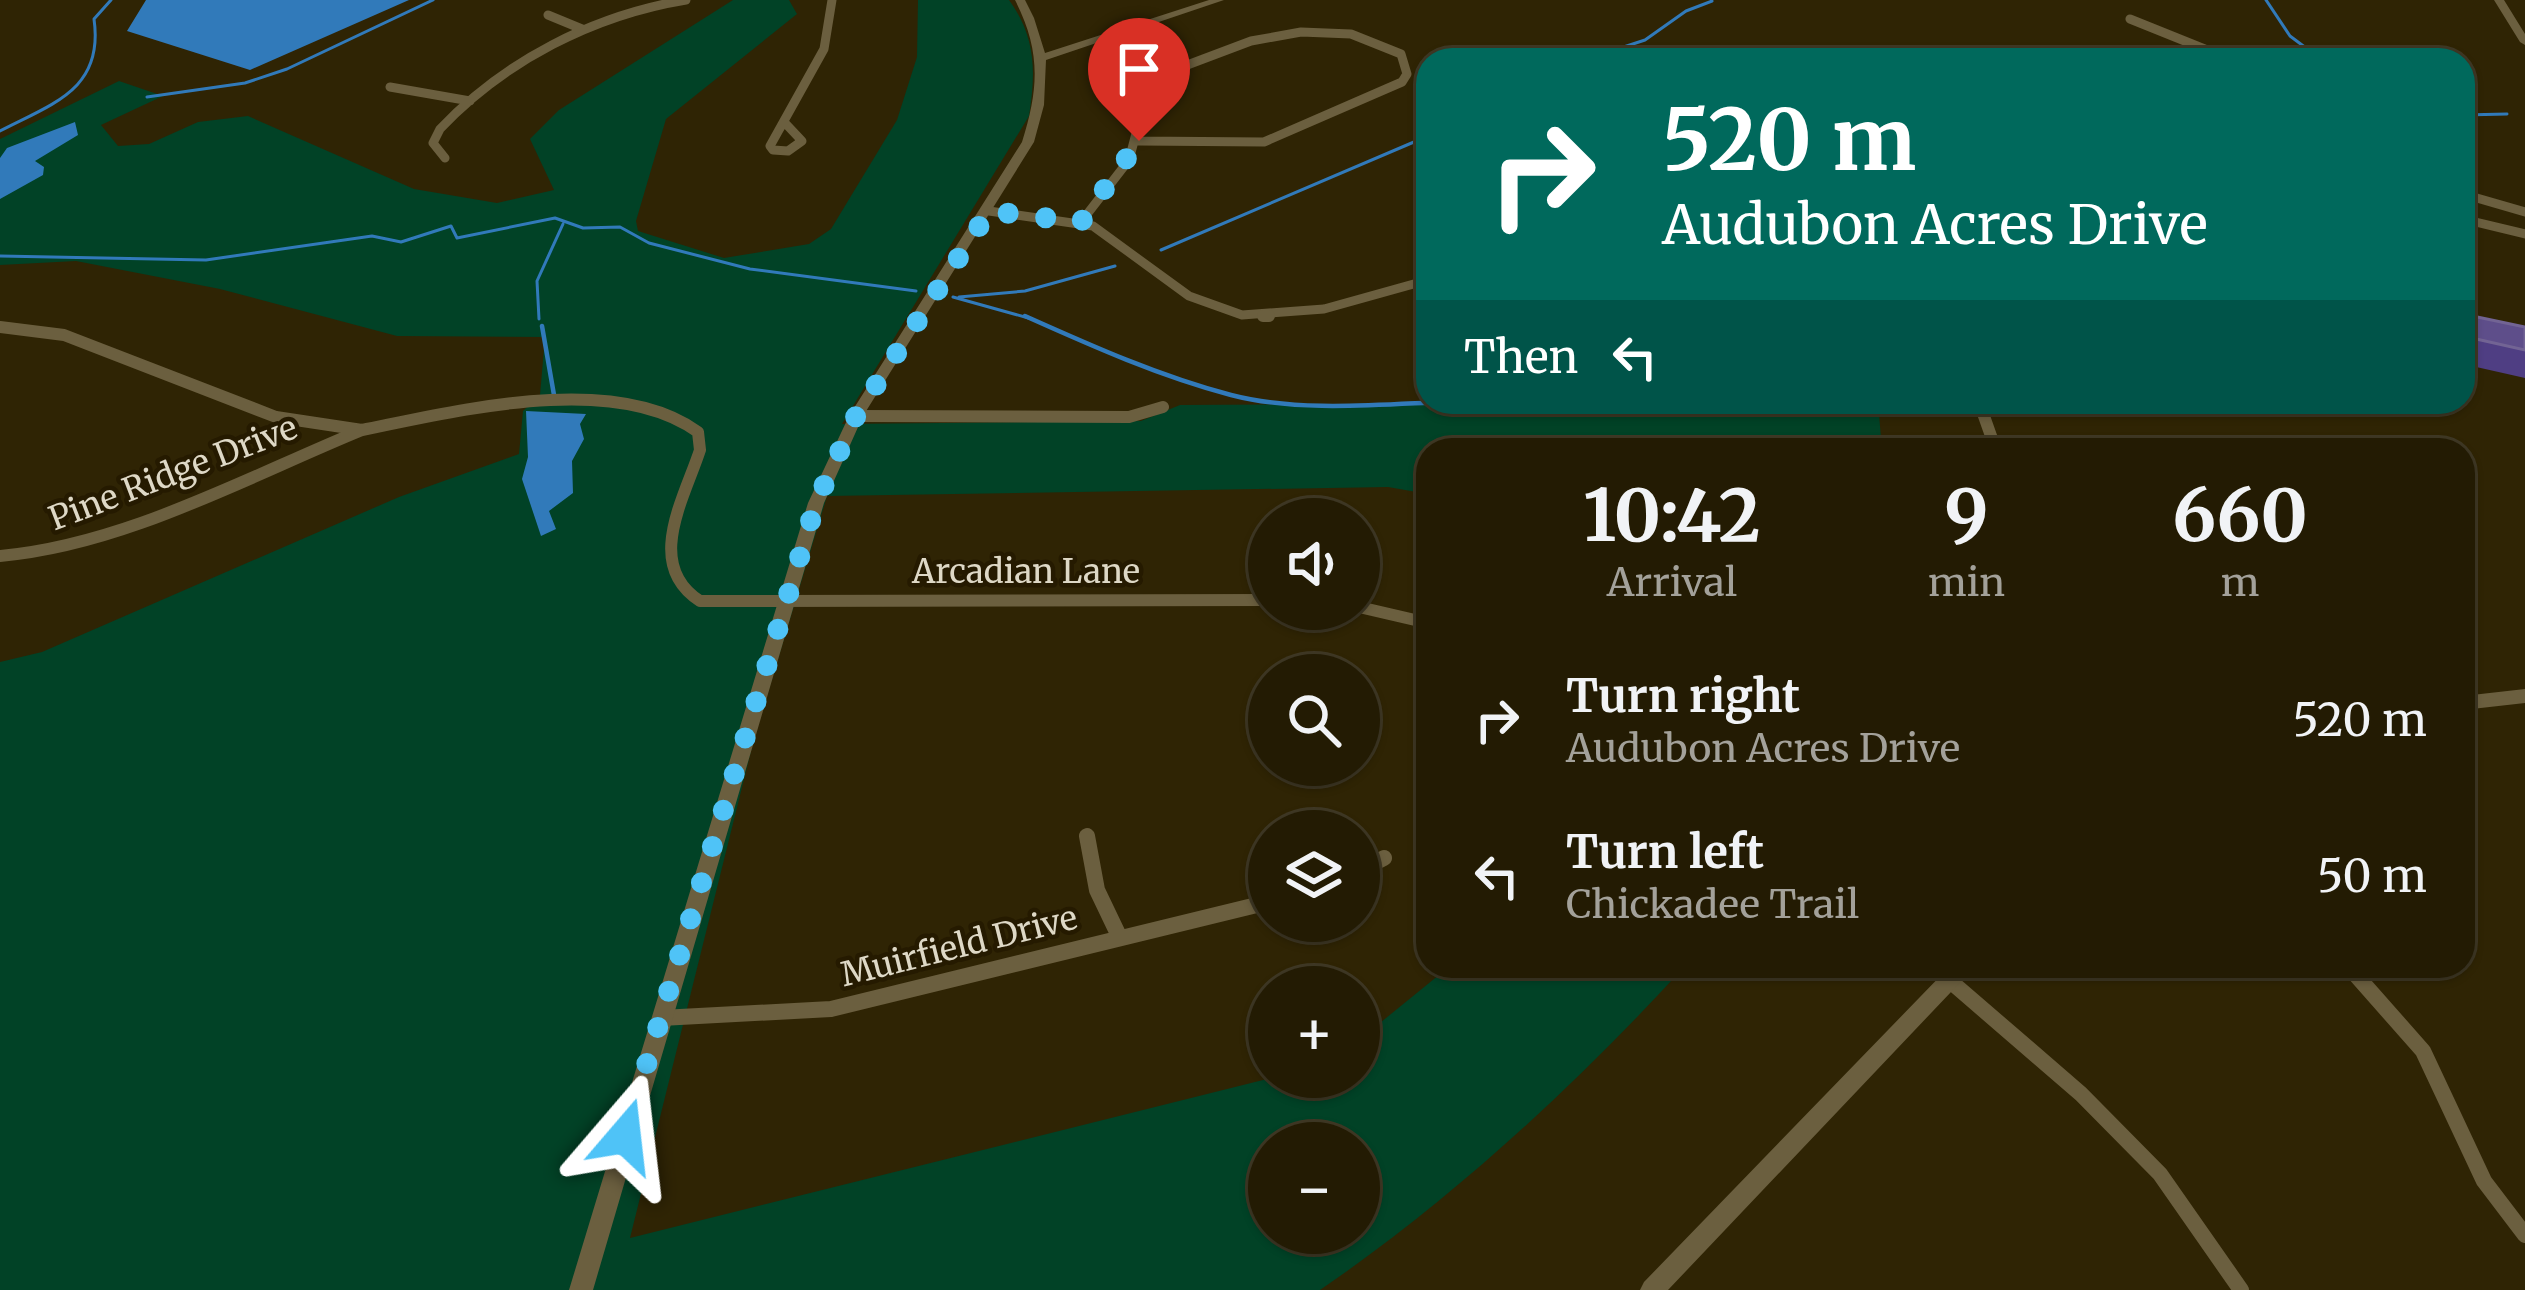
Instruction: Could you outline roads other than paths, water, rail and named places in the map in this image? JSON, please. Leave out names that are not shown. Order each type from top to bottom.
[{"type":"street","points":[[445,158],[433,142],[435,132],[470,101],[582,29],[686,0]]},
{"type":"street","points":[[786,124],[824,50],[832,0]]},
{"type":"street","points":[[580,1290],[816,503],[856,416],[989,211],[1028,142],[1041,102],[1043,57],[1020,0]]},
{"type":"street","points":[[1043,57],[1219,0]]},
{"type":"street","points":[[2499,0],[2525,42]]},
{"type":"street","points":[[548,15],[582,29]]},
{"type":"street","points":[[2130,20],[2201,48]]},
{"type":"street","points":[[1081,222],[1139,141],[1144,101],[1158,78],[1278,34],[1354,31],[1401,54],[1407,74],[1402,82],[1338,113],[1264,142],[1139,141]]},
{"type":"street","points":[[390,87],[470,101]]},
{"type":"street","points":[[2475,197],[2525,212]]},
{"type":"street","points":[[989,211],[1081,222],[1107,232],[1197,301],[1234,315],[1277,315],[1416,283]]},
{"type":"street","points":[[2475,222],[2525,234]]},
{"type":"street","name":"Pine Ridge Drive","points":[[0,327],[64,335],[276,417],[362,430]]},
{"type":"street","name":"Pine Ridge Drive","points":[[0,556],[44,551],[101,536],[362,430],[520,403],[606,403],[670,414],[692,425],[700,440],[668,548],[674,578],[700,601],[784,601]]},
{"type":"street","points":[[856,416],[1129,417],[1162,407]]},
{"type":"street","name":"Arcadian Lane","points":[[784,601],[1248,600]]},
{"type":"street","points":[[1380,612],[1416,619]]},
{"type":"street","points":[[2475,702],[2525,696]]},
{"type":"street","points":[[1087,836],[1097,890],[1119,936]]},
{"type":"street","points":[[1380,860],[1384,858]]},
{"type":"street","name":"Muirfield Drive","points":[[661,1018],[831,1009],[1248,907]]},
{"type":"street","points":[[1652,1290],[1951,978]]},
{"type":"street","points":[[1961,978],[2160,1174],[2241,1290]]},
{"type":"street","points":[[2360,978],[2404,1020],[2430,1063],[2498,1205],[2525,1235]]},
{"type":"water","points":[[146,0],[409,0],[250,70],[127,31]]},
{"type":"water","points":[[75,122],[78,135],[35,161],[44,167],[43,175],[0,199],[0,158],[7,148]]},
{"type":"water","points":[[526,411],[586,414],[580,424],[584,439],[572,461],[573,493],[549,511],[556,529],[541,536],[522,479],[528,457]]},
{"type":"waterway","points":[[0,131],[56,102],[83,78],[95,43],[94,19],[111,0]]},
{"type":"waterway","points":[[147,97],[245,83],[287,69],[433,0]]},
{"type":"waterway","points":[[2266,0],[2290,36],[2306,48]]},
{"type":"waterway","points":[[1621,48],[1645,40],[1686,11],[1712,1]]},
{"type":"waterway","points":[[2475,115],[2507,114]]},
{"type":"waterway","points":[[1161,250],[1416,141]]},
{"type":"waterway","points":[[0,256],[206,260],[372,236],[401,242],[451,226],[457,238],[555,218],[583,228],[620,227],[649,243],[750,269],[916,291]]},
{"type":"waterway","points":[[539,319],[537,281],[563,224]]},
{"type":"waterway","points":[[959,297],[1025,291],[1115,266]]},
{"type":"waterway","points":[[953,297],[1032,319]]},
{"type":"waterway","points":[[1025,316],[1032,319]]},
{"type":"waterway","points":[[1032,319],[1152,370],[1231,395],[1282,404],[1416,403]]},
{"type":"waterway","points":[[542,326],[554,395]]}]
